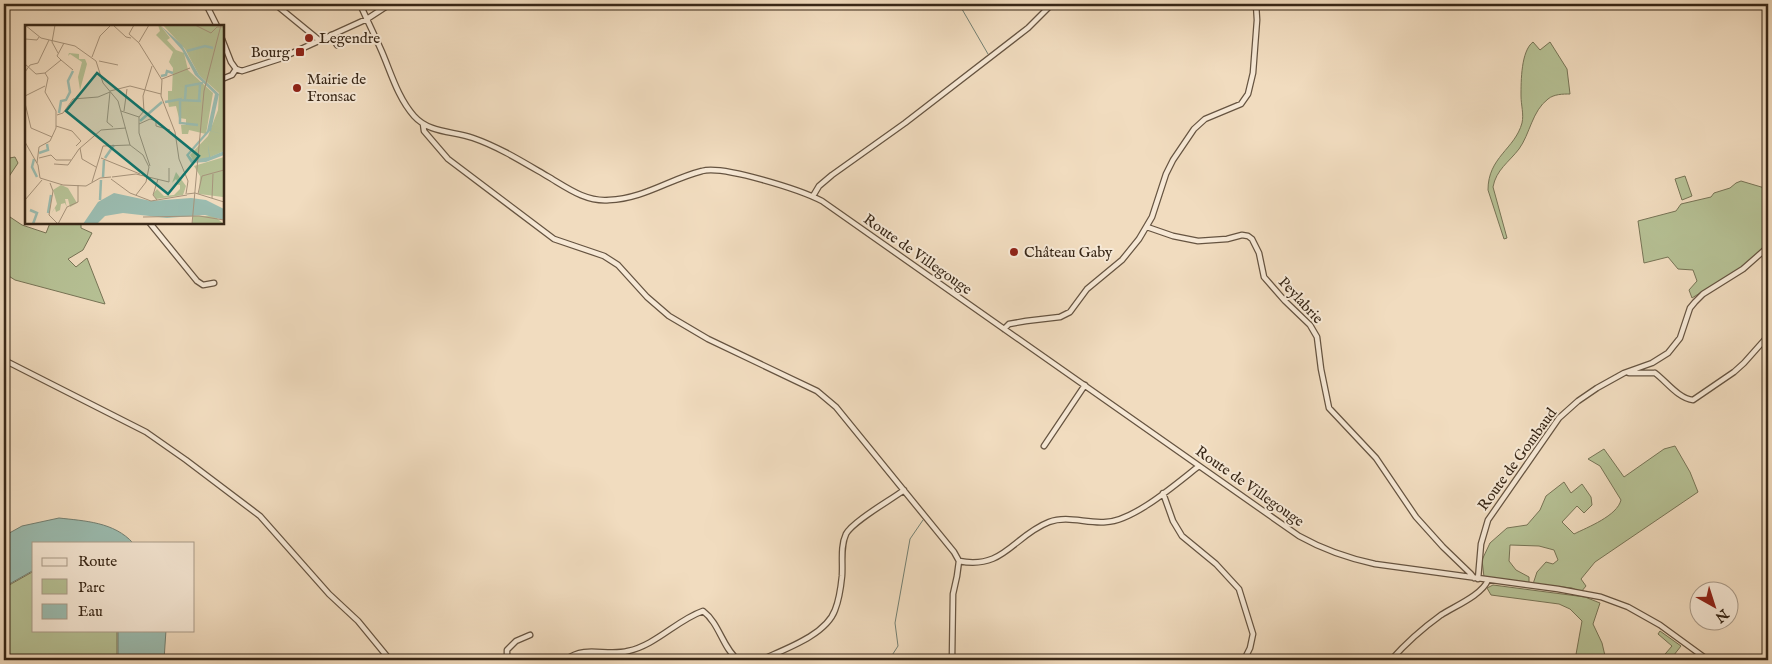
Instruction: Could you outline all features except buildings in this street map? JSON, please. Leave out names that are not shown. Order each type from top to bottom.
[{"type":"street","points":[[206,4],[216,25]]},
{"type":"street","points":[[276,4],[319,40]]},
{"type":"street","points":[[360,4],[402,98],[412,114],[423,124],[424,131],[448,158],[554,239],[604,256],[618,265],[648,298],[669,316],[708,339],[817,391],[836,407],[954,552],[959,562],[953,594],[953,633],[950,649],[952,660]]},
{"type":"street","points":[[224,44],[231,62],[236,69],[242,71],[279,59],[367,19],[390,4]]},
{"type":"street","points":[[813,196],[819,186],[832,175],[904,123],[1028,28],[1052,4]]},
{"type":"street","points":[[1004,329],[1009,324],[1060,317],[1070,312],[1087,289],[1122,260],[1147,227],[1155,210],[1166,174],[1173,160],[1192,133],[1205,119],[1241,104],[1248,94],[1253,73],[1256,6]]},
{"type":"street","points":[[331,35],[337,45]]},
{"type":"street","points":[[224,78],[232,75],[236,69]]},
{"type":"street","name":"Route de Villegouge","points":[[423,124],[488,144],[506,152],[580,195],[597,200],[626,198],[649,192],[709,169],[724,170],[813,196],[1299,536],[1334,554],[1375,564],[1558,589],[1601,597],[1628,607],[1660,625],[1708,660]]},
{"type":"street","points":[[150,224],[166,246],[197,281],[203,285],[214,282]]},
{"type":"street","name":"Peylabrie","points":[[1147,227],[1173,236],[1198,241],[1227,239],[1242,235],[1250,237],[1259,253],[1264,277],[1285,301],[1306,320],[1317,337],[1329,408],[1384,468],[1416,517],[1476,579]]},
{"type":"street","name":"Route de Gombaud","points":[[1476,579],[1481,544],[1488,520],[1559,418],[1578,401],[1597,388],[1624,373],[1652,363],[1668,353],[1680,338],[1690,308],[1694,302],[1702,294],[1743,269],[1768,247]]},
{"type":"street","points":[[1652,363],[1655,373],[1681,395],[1689,400],[1693,400],[1734,372],[1768,336]]},
{"type":"street","points":[[4,360],[146,432],[260,516],[329,594],[358,622],[390,660]]},
{"type":"street","points":[[1624,373],[1655,373]]},
{"type":"street","points":[[1044,446],[1085,385]]},
{"type":"street","points":[[959,562],[976,564],[995,559],[1035,530],[1052,521],[1072,520],[1104,523],[1116,520],[1142,508],[1199,466]]},
{"type":"street","points":[[762,660],[817,632],[827,624],[835,610],[842,576],[844,541],[847,532],[855,524],[904,490]]},
{"type":"street","points":[[1163,493],[1173,521],[1182,536],[1216,564],[1239,589],[1253,634],[1250,648],[1244,660]]},
{"type":"street","points":[[1391,660],[1419,632],[1443,614],[1482,590],[1488,580]]},
{"type":"street","points":[[565,660],[583,652],[600,651],[614,654],[630,651],[648,643],[703,611],[710,616],[727,648],[738,660]]},
{"type":"street","points":[[507,660],[507,650],[511,645],[530,635]]},
{"type":"green space","points":[[1533,42],[1540,50],[1550,42],[1567,69],[1570,94],[1553,96],[1543,104],[1538,110],[1523,143],[1497,176],[1493,187],[1507,238],[1504,239],[1488,190],[1489,179],[1492,169],[1514,140],[1522,123],[1522,67],[1526,52]]},
{"type":"green space","points":[[15,157],[18,163],[4,184],[4,159]]},
{"type":"green space","points":[[1685,176],[1692,196],[1682,200],[1675,179]]},
{"type":"green space","points":[[1741,181],[1768,189],[1768,243],[1743,266],[1692,298],[1689,290],[1697,281],[1693,270],[1678,269],[1668,257],[1644,263],[1638,221],[1676,211],[1681,204],[1711,197],[1714,193],[1730,188]]},
{"type":"green space","points":[[4,213],[22,225],[46,233],[50,224],[81,224],[81,228],[92,233],[83,250],[68,259],[76,267],[87,258],[105,304],[15,280],[4,273]]},
{"type":"green space","points":[[1675,446],[1690,472],[1698,492],[1595,562],[1581,579],[1586,586],[1581,592],[1572,588],[1533,584],[1537,572],[1546,562],[1553,564],[1558,560],[1554,550],[1539,546],[1510,545],[1509,561],[1516,570],[1529,577],[1529,583],[1484,577],[1482,560],[1490,543],[1507,528],[1527,525],[1540,510],[1546,496],[1564,482],[1571,493],[1582,484],[1591,497],[1592,505],[1584,513],[1577,506],[1562,522],[1574,534],[1614,511],[1621,500],[1600,466],[1588,459],[1604,449],[1624,477],[1664,449]]},
{"type":"green space","points":[[32,572],[32,632],[117,632],[117,660],[4,660],[4,588]]},
{"type":"green space","points":[[1493,585],[1585,597],[1600,603],[1593,624],[1602,643],[1606,660],[1575,660],[1582,621],[1570,609],[1559,604],[1491,595],[1487,588]]},
{"type":"green space","points":[[1660,631],[1681,646],[1670,660],[1660,660],[1672,646],[1658,634]]},
{"type":"water","points":[[59,518],[89,522],[117,531],[132,542],[32,542],[32,571],[4,587],[4,536],[22,526]]},
{"type":"water","points":[[118,632],[166,632],[164,660],[118,660]]},
{"type":"waterway","points":[[959,4],[988,54]]},
{"type":"waterway","points":[[889,660],[898,646],[895,623],[910,539],[923,520]]},
{"type":"place","name":"Legendre","points":[[309,38]]},
{"type":"place","name":"Bourg","points":[[300,52]]},
{"type":"place","name":"Mairie de Fronsac","points":[[297,88]]},
{"type":"place","name":"Château Gaby","points":[[1014,252]]}]
